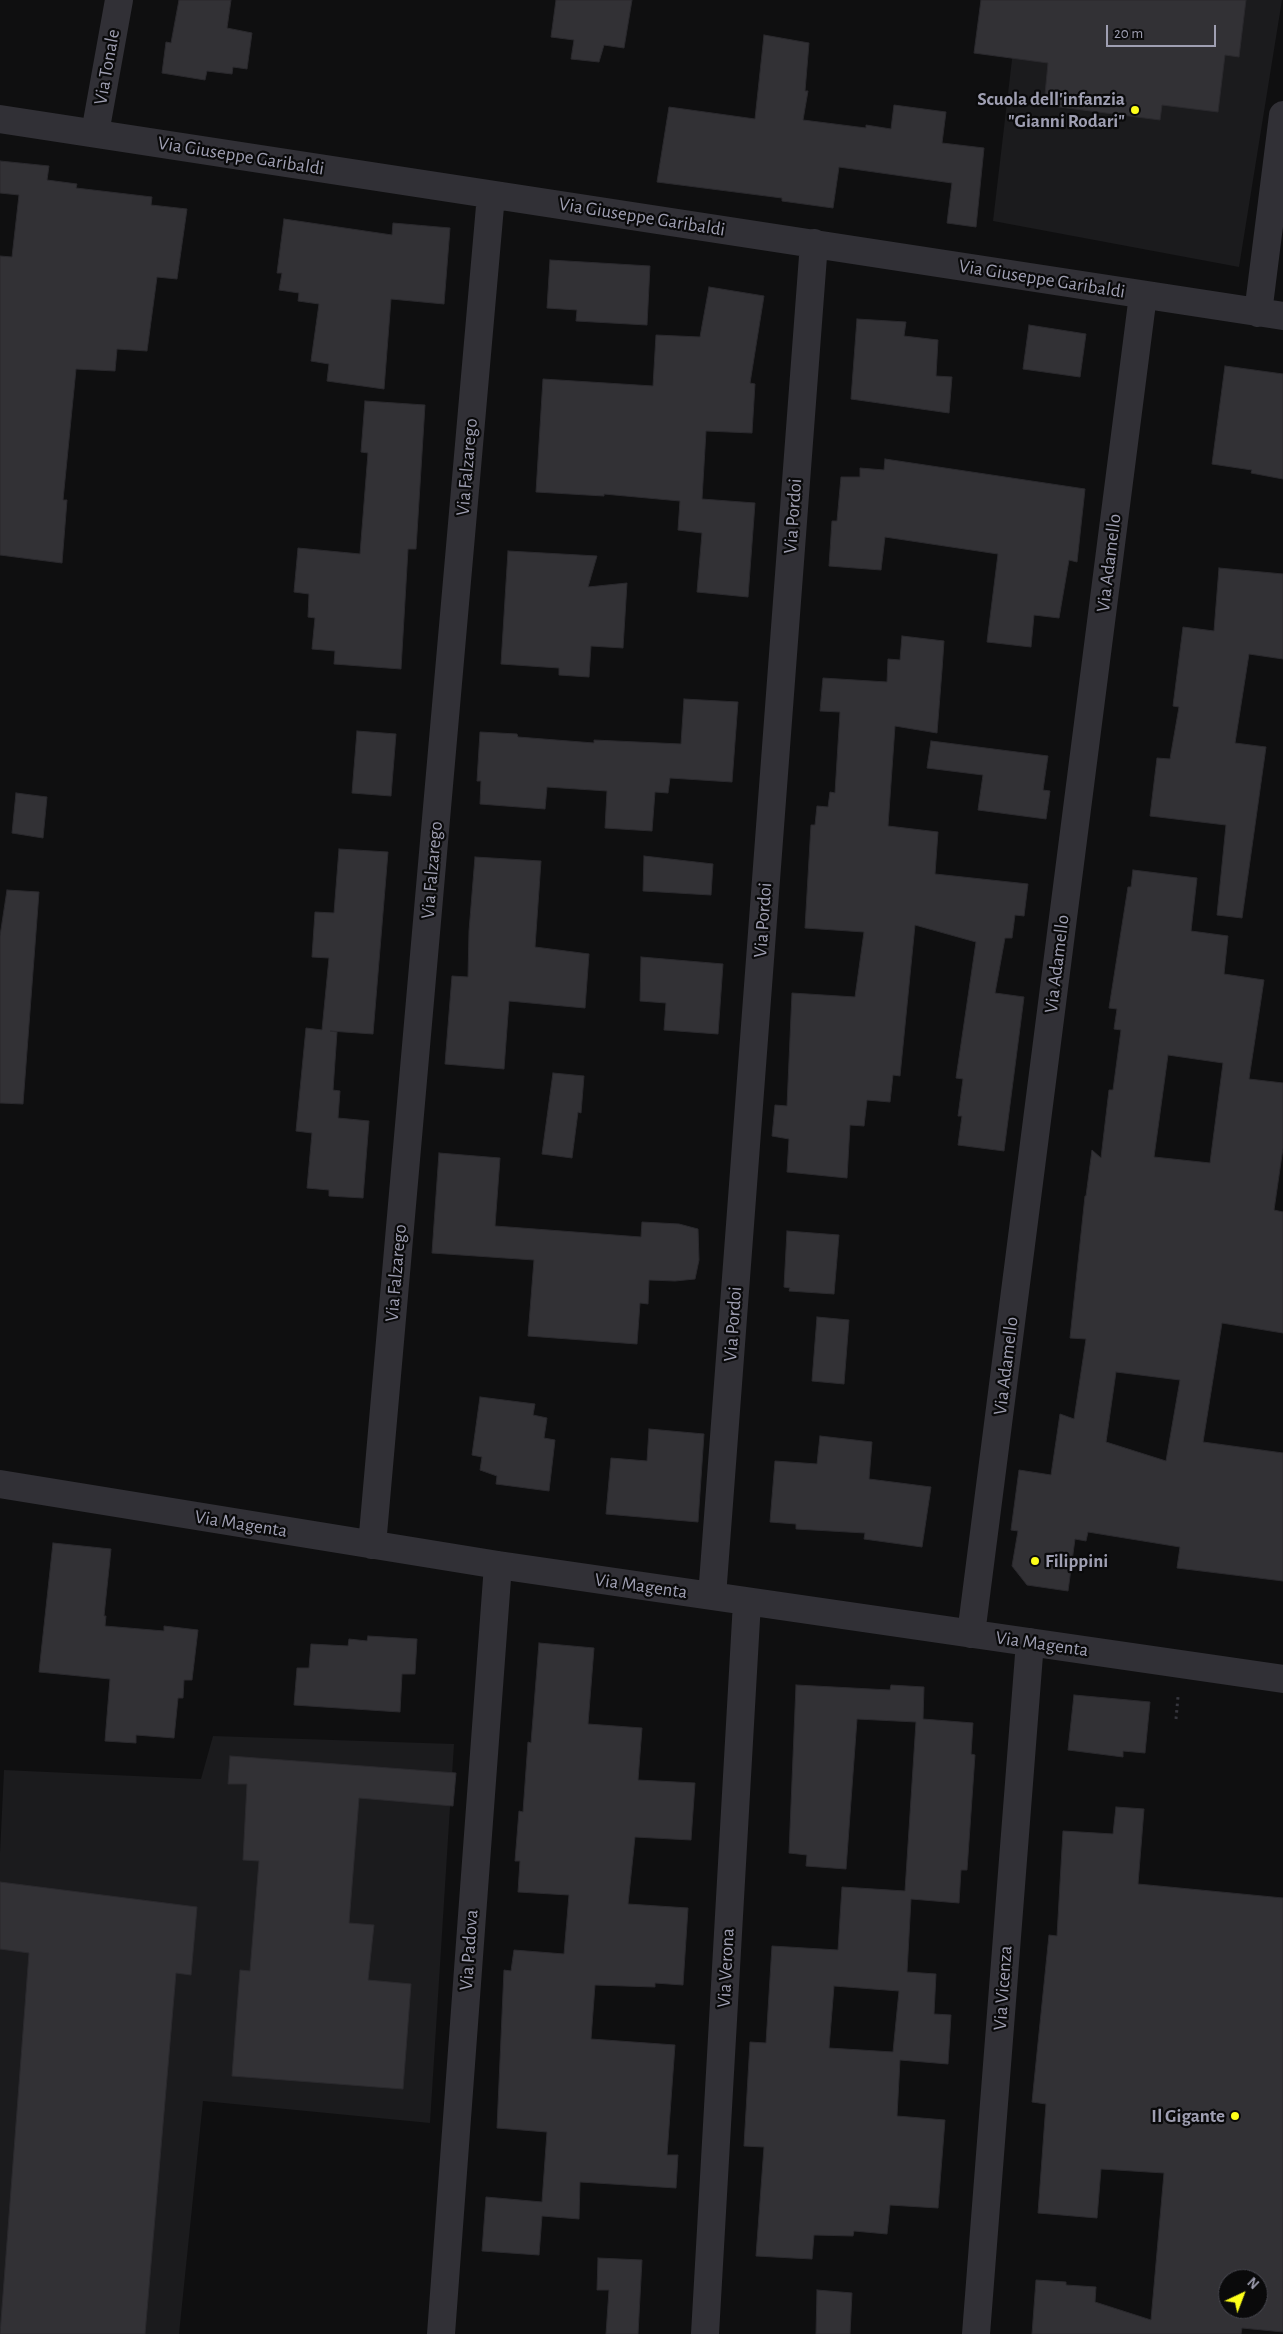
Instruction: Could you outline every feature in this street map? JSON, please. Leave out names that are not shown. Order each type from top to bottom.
[{"type":"street","name":"Via Tonale","points":[[95,133],[119,0]]},
{"type":"street","points":[[1270,314],[1283,115]]},
{"type":"street","name":"Via Giuseppe Garibaldi","points":[[0,119],[1270,314]]},
{"type":"street","name":"Via Falzarego","points":[[372,1546],[491,194]]},
{"type":"street","name":"Via Pordoi","points":[[712,1596],[814,243]]},
{"type":"street","name":"Via Adamello","points":[[971,1634],[1143,295]]},
{"type":"street","name":"Via Magenta","points":[[0,1484],[498,1566],[1283,1679]]},
{"type":"street","name":"Via Padova","points":[[440,2334],[498,1566]]},
{"type":"street","name":"Via Verona","points":[[705,2334],[747,1602]]},
{"type":"street","name":"Via Vicenza","points":[[976,2334],[1030,1642]]},
{"type":"shaded area","name":"Scuola dell'infanzia \"Gianni Rodari\"","points":[[1019,0],[1282,0],[1239,267],[993,221]]},
{"type":"shaded area","points":[[213,1736],[454,1744],[430,2123],[203,2101],[179,2334],[0,2334],[0,1853],[4,1770],[201,1779]]},
{"type":"building","points":[[179,0],[231,0],[227,28],[252,33],[247,69],[233,67],[232,74],[207,71],[205,80],[162,73],[166,42],[171,43]]},
{"type":"building","points":[[556,0],[632,0],[624,48],[604,45],[599,62],[571,59],[574,40],[551,37]]},
{"type":"building","points":[[981,0],[1246,0],[1239,57],[1225,55],[1218,112],[1162,105],[1160,120],[1044,105],[1048,63],[974,53]]},
{"type":"building","points":[[764,35],[809,43],[805,91],[808,91],[803,120],[866,128],[866,125],[891,129],[894,105],[946,112],[942,143],[984,148],[976,227],[947,223],[952,183],[839,167],[833,208],[782,201],[782,198],[657,182],[669,107],[755,119]]},
{"type":"building","points":[[0,161],[49,166],[47,180],[77,184],[76,188],[152,197],[151,205],[187,209],[177,279],[157,277],[147,351],[117,349],[115,371],[76,369],[63,500],[67,500],[62,563],[0,555],[0,256],[12,257],[19,195],[0,193]]},
{"type":"building","points":[[284,219],[392,235],[393,223],[450,228],[444,304],[391,299],[384,389],[327,381],[329,364],[311,361],[319,304],[298,301],[299,293],[279,290],[282,273],[277,273]]},
{"type":"building","points":[[550,260],[650,266],[647,325],[576,321],[577,310],[547,308]]},
{"type":"building","points":[[709,287],[764,296],[750,383],[755,384],[752,433],[706,431],[702,499],[755,503],[748,597],[697,592],[702,533],[678,530],[680,501],[604,494],[604,496],[536,492],[543,379],[653,386],[656,335],[700,337]]},
{"type":"building","points":[[857,319],[906,322],[904,336],[938,340],[936,376],[952,377],[949,413],[851,399]]},
{"type":"building","points":[[1029,325],[1086,334],[1080,377],[1023,369]]},
{"type":"building","points":[[1225,366],[1283,374],[1283,479],[1251,473],[1252,470],[1212,464]]},
{"type":"building","points":[[365,401],[425,405],[416,549],[408,549],[401,669],[334,664],[335,651],[312,649],[315,618],[308,617],[309,594],[294,592],[298,548],[360,554],[368,453],[361,452]]},
{"type":"building","points":[[885,459],[1085,489],[1077,562],[1069,560],[1059,618],[1034,615],[1031,647],[987,642],[998,554],[885,537],[881,570],[829,566],[832,521],[837,521],[841,477],[860,477],[860,468],[884,470]]},
{"type":"building","points":[[508,551],[597,556],[588,587],[627,583],[623,648],[591,646],[589,677],[559,675],[559,668],[501,664]]},
{"type":"building","points":[[1219,568],[1283,574],[1283,659],[1249,654],[1235,743],[1266,747],[1242,918],[1217,915],[1226,825],[1150,816],[1157,758],[1170,759],[1179,707],[1173,706],[1183,627],[1214,631]]},
{"type":"building","points":[[902,636],[944,641],[942,670],[937,733],[895,726],[888,826],[938,832],[935,874],[1028,884],[1024,916],[1015,915],[1012,938],[1005,938],[995,993],[1024,997],[1004,1151],[958,1145],[962,1116],[958,1116],[963,1079],[956,1078],[976,942],[915,925],[900,1076],[893,1075],[890,1102],[867,1100],[864,1126],[850,1125],[847,1178],[787,1172],[789,1139],[772,1136],[775,1105],[787,1106],[792,993],[855,997],[864,932],[805,928],[811,825],[815,825],[817,806],[828,807],[830,792],[835,793],[840,712],[820,711],[823,678],[887,682],[888,659],[900,660]]},
{"type":"building","points":[[684,699],[738,702],[732,782],[670,778],[668,793],[655,792],[652,831],[605,828],[607,791],[547,787],[545,809],[480,804],[481,781],[477,781],[480,732],[517,734],[518,737],[594,743],[594,740],[681,744]]},
{"type":"building","points":[[357,731],[396,734],[391,796],[352,793]]},
{"type":"building","points":[[931,741],[1048,756],[1043,790],[1050,791],[1046,819],[978,810],[983,775],[927,768]]},
{"type":"building","points":[[16,793],[47,797],[43,838],[12,833]]},
{"type":"building","points":[[339,849],[388,852],[373,1034],[330,1031],[337,1032],[333,1090],[340,1091],[338,1118],[369,1121],[363,1198],[329,1196],[329,1190],[307,1188],[312,1133],[296,1131],[306,1028],[322,1030],[329,958],[312,957],[315,912],[334,913]]},
{"type":"building","points":[[644,856],[713,864],[711,895],[643,891]]},
{"type":"building","points":[[475,857],[541,861],[535,947],[589,954],[585,1008],[509,1001],[504,1069],[445,1064],[452,976],[468,977],[469,931]]},
{"type":"building","points":[[1133,870],[1197,878],[1191,931],[1228,936],[1224,974],[1264,980],[1249,1079],[1283,1083],[1283,1148],[1274,1210],[1283,1212],[1283,1333],[1222,1323],[1203,1442],[1283,1453],[1283,1581],[1177,1568],[1180,1547],[1088,1532],[1086,1541],[1075,1539],[1068,1591],[1027,1585],[1012,1566],[1018,1531],[1011,1530],[1019,1470],[1051,1475],[1060,1414],[1074,1419],[1086,1339],[1070,1338],[1085,1196],[1092,1150],[1101,1158],[1109,1090],[1113,1090],[1121,1030],[1114,1029],[1117,1009],[1109,1008],[1128,887],[1131,887]],"holes":[[[1168,1055],[1223,1063],[1210,1163],[1154,1157]],[[1116,1372],[1180,1380],[1166,1461],[1106,1442]]]},
{"type":"building","points":[[7,890],[39,892],[23,1104],[0,1103],[0,936]]},
{"type":"building","points":[[641,957],[723,964],[718,1034],[664,1030],[666,1003],[640,1001]]},
{"type":"building","points":[[553,1073],[584,1076],[581,1113],[578,1112],[572,1158],[542,1154]]},
{"type":"building","points":[[439,1153],[500,1158],[495,1226],[641,1237],[642,1222],[679,1224],[698,1229],[699,1260],[695,1279],[675,1281],[649,1280],[648,1304],[640,1303],[637,1344],[528,1336],[534,1260],[432,1253]]},
{"type":"building","points":[[787,1231],[839,1235],[834,1294],[789,1291],[790,1288],[784,1287]]},
{"type":"building","points":[[817,1317],[849,1320],[844,1384],[812,1381]]},
{"type":"building","points":[[480,1397],[535,1404],[533,1415],[547,1418],[544,1438],[555,1440],[549,1491],[496,1484],[497,1476],[480,1470],[482,1457],[472,1455]]},
{"type":"building","points":[[649,1429],[704,1434],[698,1522],[606,1514],[611,1458],[647,1461]]},
{"type":"building","points":[[820,1436],[872,1442],[869,1479],[931,1487],[922,1547],[864,1539],[865,1533],[796,1529],[796,1524],[770,1522],[775,1461],[817,1464]]},
{"type":"building","points":[[53,1543],[111,1549],[104,1616],[106,1616],[105,1626],[164,1631],[164,1626],[198,1630],[192,1680],[184,1680],[183,1698],[178,1698],[174,1738],[136,1735],[136,1743],[105,1741],[110,1679],[39,1672]]},
{"type":"building","points":[[368,1636],[417,1639],[415,1674],[402,1674],[400,1712],[294,1705],[297,1668],[309,1668],[311,1644],[348,1646],[349,1639],[367,1641]]},
{"type":"building","points":[[539,1643],[594,1648],[588,1724],[642,1728],[638,1780],[695,1783],[691,1840],[635,1837],[628,1904],[688,1908],[683,1985],[655,1983],[655,1987],[595,1985],[591,2039],[675,2045],[667,2155],[678,2155],[676,2188],[580,2182],[579,2219],[542,2216],[539,2255],[482,2251],[486,2197],[542,2202],[547,2132],[497,2128],[504,1970],[511,1971],[514,1950],[564,1954],[569,1895],[518,1892],[520,1861],[515,1861],[519,1811],[523,1812],[528,1742],[531,1743]]},
{"type":"building","points":[[796,1685],[890,1690],[891,1685],[924,1687],[923,1719],[973,1723],[971,1754],[975,1755],[967,1870],[961,1870],[959,1903],[911,1899],[907,1972],[936,1974],[934,2014],[951,2015],[948,2064],[900,2060],[897,2116],[945,2120],[938,2208],[890,2205],[887,2234],[854,2231],[853,2236],[814,2235],[812,2259],[756,2256],[764,2147],[744,2146],[750,2042],[766,2043],[772,1946],[838,1950],[842,1887],[905,1891],[916,1722],[857,1719],[846,1869],[806,1866],[807,1855],[789,1853]],"holes":[[[834,1986],[899,1991],[893,2052],[829,2048]]]},
{"type":"building","points":[[1074,1695],[1150,1702],[1145,1753],[1123,1751],[1123,1757],[1068,1750]]},
{"type":"building","points":[[230,1756],[456,1773],[453,1806],[359,1798],[349,1923],[374,1925],[368,1980],[411,1984],[403,2089],[232,2076],[240,1970],[250,1971],[259,1861],[243,1860],[247,1784],[228,1784]]},
{"type":"building","points":[[1116,1807],[1144,1809],[1138,1884],[1283,1898],[1283,2332],[1242,2328],[1241,2334],[1032,2334],[1036,2280],[1096,2287],[1095,2302],[1151,2320],[1164,2173],[1101,2169],[1097,2218],[1038,2213],[1046,2104],[1032,2102],[1049,1935],[1057,1936],[1063,1831],[1113,1834]]},
{"type":"building","points":[[0,1882],[197,1907],[191,1975],[176,1973],[145,2334],[0,2334],[29,1953],[0,1949]]},
{"type":"building","points":[[598,2258],[642,2260],[638,2334],[606,2334],[609,2290],[597,2290]]},
{"type":"building","points":[[817,2290],[852,2293],[850,2334],[816,2334]]},
{"type":"place","name":"Scuola dell'infanzia \"Gianni Rodari\"","points":[[1135,110]]},
{"type":"place","name":"Filippini","points":[[1035,1561]]},
{"type":"place","name":"Il Gigante","points":[[1235,2116]]}]
